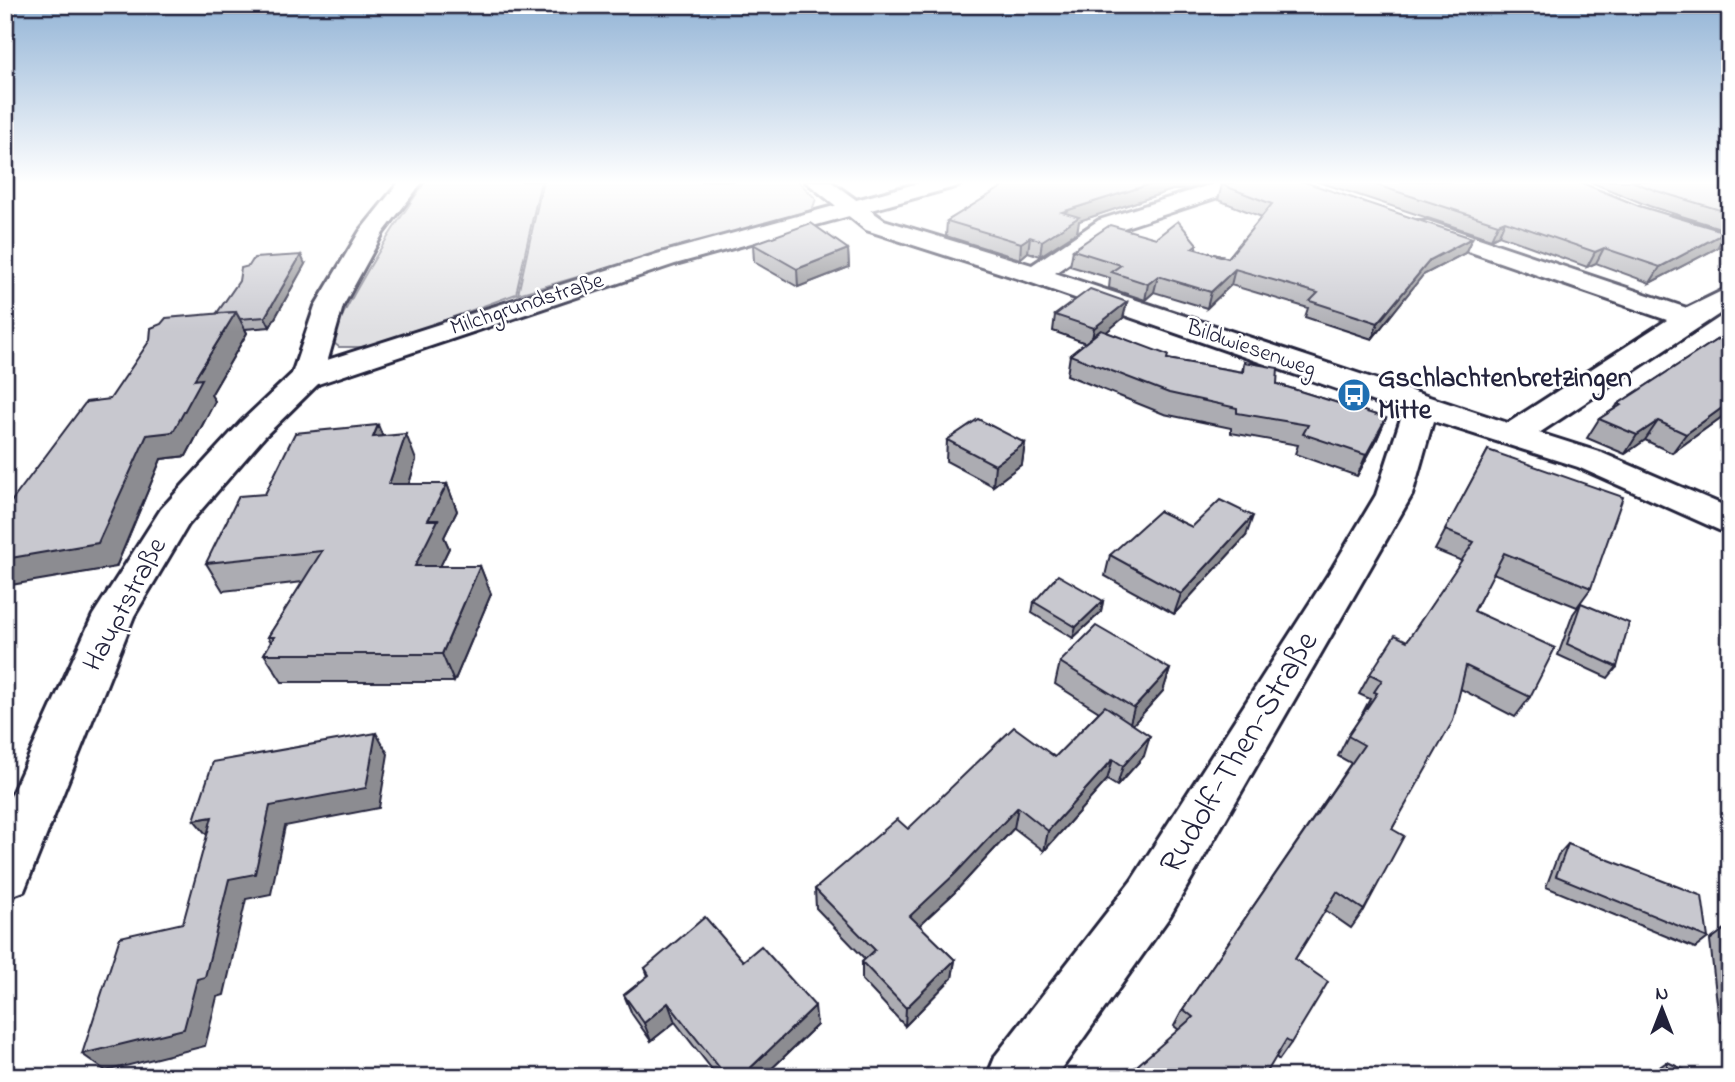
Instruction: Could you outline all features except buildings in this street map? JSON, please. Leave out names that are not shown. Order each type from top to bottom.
[{"type":"street","points":[[307,377],[329,306],[372,231]]},
{"type":"street","name":"Milchgrundstraße","points":[[307,377],[666,259],[765,231]]},
{"type":"street","name":"Bildwiesenweg","points":[[896,231],[1035,275],[1421,407],[1590,460],[1730,523]]},
{"type":"street","points":[[1035,275],[1099,231]]},
{"type":"street","points":[[1437,231],[1689,318]]},
{"type":"street","points":[[1697,231],[1730,242]]},
{"type":"street","points":[[1515,435],[1689,318],[1730,295]]},
{"type":"street","name":"Hauptstraße","points":[[5,873],[54,750],[121,604],[174,518],[253,429],[307,377]]},
{"type":"street","name":"Rudolf-Then-Straße","points":[[1018,1077],[1152,898],[1348,576],[1394,495],[1421,407]]},
{"type":"shaded area","points":[[391,231],[530,231],[516,294],[372,347],[339,347],[330,340]]},
{"type":"shaded area","points":[[532,231],[737,231],[518,294]]},
{"type":"place","name":"Gschlachtenbretzingen Mitte","points":[[1354,395]]}]
